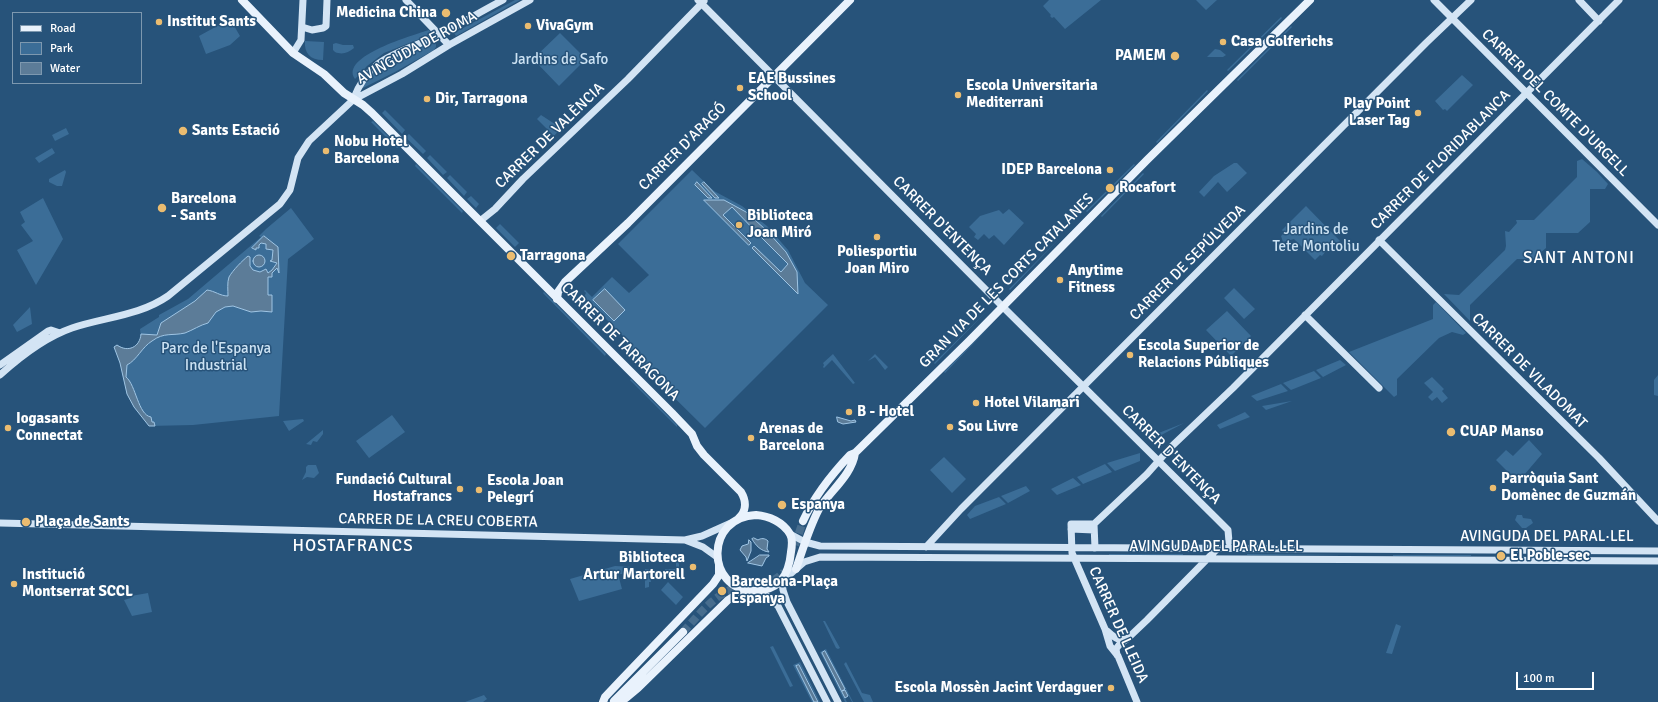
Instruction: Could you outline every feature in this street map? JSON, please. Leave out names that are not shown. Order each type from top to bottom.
[{"type":"main road","name":"CARRER DE TARRAGONA","points":[[242,0],[293,53],[313,65],[353,100],[363,105],[692,434],[697,446],[704,455],[739,490],[745,499],[743,514],[734,521]]},
{"type":"main road","name":"CARRER D'ARAGÓ","points":[[557,299],[561,286],[628,223],[850,0]]},
{"type":"main road","name":"GRAN VIA DE LES CORTS CATALANES","points":[[803,521],[809,507],[825,483],[850,455],[855,453],[1147,160],[1310,0]]},
{"type":"main road","points":[[544,286],[565,282]]},
{"type":"main road","points":[[796,569],[805,542],[819,509],[849,469],[855,453]]},
{"type":"main road","points":[[603,702],[622,679],[713,584],[719,575],[718,561],[720,538],[734,521],[750,515],[764,516],[776,521],[790,534],[792,547],[790,561],[788,572],[782,581],[768,589],[739,593],[728,600],[638,688],[626,698],[617,702]]},
{"type":"main road","points":[[718,561],[725,576],[733,583],[752,591]]},
{"type":"main road","points":[[613,702],[683,632]]},
{"type":"street","points":[[293,53],[298,49],[301,40],[304,0]]},
{"type":"street","points":[[302,27],[312,30],[321,29],[326,26],[327,0]]},
{"type":"street","points":[[406,0],[449,45]]},
{"type":"street","name":"AVINGUDA DE ROMA","points":[[353,100],[362,80],[380,61],[439,34],[503,0]]},
{"type":"street","name":"AVINGUDA DE ROMA","points":[[353,100],[402,74],[449,45],[530,0]]},
{"type":"street","name":"CARRER DEL COMTE D'URGELL","points":[[1434,0],[1658,225]]},
{"type":"street","name":"CARRER DE SEPÚLVEDA","points":[[926,547],[961,509],[1426,43],[1471,0]]},
{"type":"street","points":[[1579,0],[1599,21]]},
{"type":"street","name":"CARRER DE FLORIDABLANCA","points":[[1094,526],[1619,0]]},
{"type":"street","name":"CARRER D'ENTENÇA","points":[[701,1],[774,77],[1002,306],[1228,530],[1229,542]]},
{"type":"street","name":"CARRER DE VALÈNCIA","points":[[480,221],[495,209],[528,174],[628,79],[701,1]]},
{"type":"street","points":[[0,375],[24,355],[60,333],[80,326],[139,311],[157,304],[185,283],[280,204],[289,193],[293,184],[298,158],[309,140],[353,100]]},
{"type":"street","name":"CARRER DE VILADOMAT","points":[[1379,240],[1599,458],[1658,521]]},
{"type":"street","points":[[1305,315],[1380,388]]},
{"type":"street","points":[[0,364],[51,330],[60,333]]},
{"type":"street","name":"CARRER DE LA CREU COBERTA","points":[[0,523],[685,540],[702,536],[734,521]]},
{"type":"street","name":"CARRER DE LLEIDA","points":[[1094,526],[1071,526],[1071,547],[1105,629],[1110,646],[1117,655],[1137,702]]},
{"type":"street","points":[[1094,526],[1095,548]]},
{"type":"street","name":"AVINGUDA DEL PARAL·LEL","points":[[790,534],[805,542],[820,546],[1658,551]]},
{"type":"street","name":"CARRER DE LA CREU COBERTA","points":[[685,540],[703,547],[718,561]]},
{"type":"street","points":[[1117,655],[1116,649],[1119,644],[1127,639],[1217,549],[1229,542],[1238,548]]},
{"type":"street","points":[[1198,548],[1205,560]]},
{"type":"street","name":"AVINGUDA DEL PARAL·LEL","points":[[782,581],[808,560],[820,557],[1658,561]]},
{"type":"street","points":[[782,581],[782,590],[786,602],[838,702]]},
{"type":"street","points":[[752,591],[766,596],[778,606],[827,702]]},
{"type":"street","points":[[1105,629],[1116,639],[1127,639]]},
{"type":"green space","points":[[515,0],[520,0],[456,36],[454,33]]},
{"type":"green space","points":[[1049,0],[1101,0],[1065,29],[1054,17],[1052,18],[1050,16],[1051,15],[1043,6]]},
{"type":"green space","points":[[1196,0],[1217,0],[1206,10]]},
{"type":"green space","points":[[1281,17],[1282,18],[1228,71],[1227,70]]},
{"type":"green space","points":[[230,19],[240,36],[230,45],[206,54],[199,36]]},
{"type":"green space","points":[[1291,26],[1292,27],[1238,81],[1237,80]]},
{"type":"green space","points":[[429,30],[432,34],[384,53],[367,66],[355,79],[353,70],[358,62],[367,55],[380,48]]},
{"type":"green space","name":"Jardins de Safo","points":[[560,33],[586,59],[559,86],[533,59]]},
{"type":"green space","points":[[305,41],[324,42],[323,60],[315,59],[309,55],[306,49]]},
{"type":"green space","points":[[436,42],[436,47],[434,50],[363,88],[362,85],[376,70],[390,60]]},
{"type":"green space","points":[[333,44],[353,45],[354,48],[345,53],[338,53],[333,50]]},
{"type":"green space","points":[[1215,49],[1220,50],[1226,55],[1223,57],[1207,57]]},
{"type":"green space","points":[[1462,75],[1473,85],[1447,111],[1445,109],[1443,110],[1435,101]]},
{"type":"green space","points":[[1207,90],[1208,91],[1157,143],[1156,142]]},
{"type":"green space","points":[[385,110],[405,130],[402,134],[382,113]]},
{"type":"green space","points":[[541,115],[561,128],[554,136],[537,119]]},
{"type":"green space","points":[[373,121],[399,147],[397,148],[371,122]]},
{"type":"green space","points":[[66,128],[69,134],[55,141],[52,135]]},
{"type":"green space","points":[[409,134],[426,151],[423,154],[405,137]]},
{"type":"green space","points":[[52,148],[55,153],[39,163],[35,158]]},
{"type":"green space","points":[[430,155],[447,172],[443,175],[427,158]]},
{"type":"green space","points":[[1582,159],[1608,184],[1605,189],[1590,189],[1590,222],[1578,233],[1546,233],[1546,248],[1533,259],[1517,259],[1470,305],[1470,321],[1444,294],[1459,295],[1505,250],[1505,231],[1509,232],[1517,223],[1516,220],[1534,220],[1577,177],[1577,161]]},
{"type":"green space","points":[[1234,163],[1237,163],[1247,173],[1227,192],[1218,182],[1204,197],[1199,192],[1214,176]]},
{"type":"green space","points":[[416,164],[463,211],[462,213],[415,166]]},
{"type":"green space","points":[[1134,164],[1135,165],[1087,212],[1086,211]]},
{"type":"green space","points":[[65,170],[66,172],[62,186],[57,186],[49,182],[49,179]]},
{"type":"green space","points":[[692,170],[714,191],[742,206],[767,226],[788,250],[805,283],[828,305],[705,428],[626,350],[627,340],[584,297],[586,293],[584,291],[585,290],[592,297],[612,277],[629,293],[649,275],[618,244]]},
{"type":"green space","points":[[1143,173],[1144,174],[1102,217],[1101,216]]},
{"type":"green space","points":[[450,175],[467,192],[464,196],[447,178]]},
{"type":"green space","points":[[471,196],[479,204],[476,208],[467,199]]},
{"type":"green space","points":[[43,198],[63,239],[36,285],[17,250],[33,241],[21,225],[25,222],[20,212]]},
{"type":"green space","name":"Jardins de Tete Montoliu","points":[[1306,206],[1340,241],[1334,248],[1330,246],[1322,256],[1320,255],[1315,260],[1294,239],[1283,242],[1281,236],[1284,233],[1282,230]]},
{"type":"green space","name":"Parc de l'Espanya Industrial","points":[[291,208],[314,239],[288,259],[279,416],[193,425],[149,426],[134,407],[127,394],[120,363],[114,347],[117,345],[126,349],[135,347],[141,339],[140,329],[159,317],[159,315],[188,299],[261,237],[259,236],[266,229]]},
{"type":"green space","points":[[1009,209],[1024,223],[1004,245],[994,235],[989,239],[984,234],[978,240],[974,237],[976,234],[969,227],[980,216],[999,210],[1003,214]]},
{"type":"green space","points":[[500,224],[519,243],[515,247],[496,228]]},
{"type":"green space","points":[[1060,238],[1010,290],[1009,289]]},
{"type":"green space","points":[[1234,288],[1255,309],[1244,319],[1224,298]]},
{"type":"green space","points":[[544,292],[606,354],[605,356],[543,293]]},
{"type":"green space","points":[[1436,302],[1466,333],[1463,335],[1452,332],[1439,338],[1397,379],[1397,395],[1394,397],[1349,352],[1433,319],[1433,305]]},
{"type":"green space","points":[[30,307],[32,324],[17,332],[13,325]]},
{"type":"green space","points":[[1227,311],[1251,336],[1231,356],[1206,330]]},
{"type":"green space","points":[[986,312],[935,364],[934,363]]},
{"type":"green space","points":[[995,321],[945,373],[944,372]]},
{"type":"green space","points":[[833,354],[855,383],[853,384],[832,360],[824,368],[823,367],[823,363]]},
{"type":"green space","points":[[875,354],[888,367],[885,370],[875,357],[868,361]]},
{"type":"green space","points":[[1340,360],[1346,365],[1323,377],[1316,370]]},
{"type":"green space","points":[[1314,371],[1321,378],[1291,390],[1283,383]]},
{"type":"green space","points":[[1658,375],[1658,396],[1654,395],[1654,380]]},
{"type":"green space","points":[[1432,377],[1444,389],[1442,391],[1448,398],[1442,403],[1437,397],[1432,401],[1428,397],[1433,392],[1424,383]]},
{"type":"green space","points":[[631,379],[677,425],[677,427],[630,380]]},
{"type":"green space","points":[[1281,384],[1288,391],[1257,401],[1251,396]]},
{"type":"green space","points":[[1292,401],[1266,410],[1262,406]]},
{"type":"green space","points":[[1245,412],[1250,417],[1220,429],[1217,425]]},
{"type":"green space","points":[[392,415],[405,432],[369,458],[356,441]]},
{"type":"green space","points":[[303,419],[304,421],[289,431],[283,421]]},
{"type":"green space","points":[[1184,423],[1150,441],[1146,438]]},
{"type":"green space","points":[[323,430],[323,434],[317,442],[313,441],[311,445],[306,444]]},
{"type":"green space","points":[[1529,440],[1542,454],[1518,482],[1496,460],[1506,450],[1513,456]]},
{"type":"green space","points":[[1140,453],[1140,461],[1115,471],[1107,463]]},
{"type":"green space","points":[[944,457],[966,479],[952,493],[930,470]]},
{"type":"green space","points":[[1105,464],[1112,472],[1083,484],[1077,477]]},
{"type":"green space","points":[[308,465],[316,465],[319,473],[314,478],[307,477],[302,480],[306,472],[306,467]]},
{"type":"green space","points":[[1073,478],[1081,485],[1057,495],[1051,489]]},
{"type":"green space","points":[[1026,486],[1030,491],[1008,503],[1001,496]]},
{"type":"green space","points":[[999,497],[1006,504],[970,519],[967,515],[975,506]]},
{"type":"green space","points":[[1517,515],[1522,515],[1523,518],[1531,519],[1533,523],[1526,528],[1522,528],[1515,520]]},
{"type":"green space","points":[[1183,554],[1183,555],[1109,555]]},
{"type":"green space","points":[[1247,554],[1357,555],[1247,555]]},
{"type":"green space","points":[[1471,555],[1471,556],[1393,556]]},
{"type":"green space","points":[[676,557],[679,560],[679,570],[672,576],[667,577],[665,569],[676,569]]},
{"type":"green space","points":[[615,566],[634,567],[634,572],[629,571],[628,574],[618,574],[622,589],[579,601],[570,579]]},
{"type":"green space","points":[[645,569],[649,569],[651,582],[649,582],[649,587],[645,588]]},
{"type":"green space","points":[[668,582],[683,597],[676,605],[661,590]]},
{"type":"green space","points":[[148,593],[152,612],[132,616],[124,600],[131,598],[131,596]]},
{"type":"green space","points":[[823,621],[825,621],[840,648],[836,648]]},
{"type":"green space","points":[[1396,624],[1401,626],[1392,654],[1386,653]]},
{"type":"green space","points":[[773,646],[793,686],[790,687],[770,647]]},
{"type":"green space","points":[[826,649],[853,702],[825,651],[822,653],[847,702],[845,702],[820,652]]},
{"type":"green space","points":[[800,662],[820,702],[799,664],[796,666],[814,702],[812,702],[793,665]]},
{"type":"green space","points":[[846,662],[862,693],[870,695],[873,702],[864,702],[844,664]]},
{"type":"green space","points":[[484,695],[487,699],[483,702],[465,702]]},
{"type":"water","points":[[697,182],[712,198],[708,198],[695,185]]},
{"type":"water","points":[[704,182],[719,198],[715,198],[702,184]]},
{"type":"water","points":[[704,200],[724,200],[746,212],[765,229],[759,235],[732,207],[723,215],[751,243],[749,245]]},
{"type":"water","points":[[768,232],[786,252],[797,272],[798,294],[752,248],[754,246],[781,272],[788,264],[762,238]]},
{"type":"water","points":[[264,236],[278,247],[279,273],[277,268],[272,273],[272,277],[268,277],[268,295],[272,295],[272,312],[251,312],[233,306],[225,307],[216,312],[208,323],[185,333],[164,335],[156,338],[145,347],[131,363],[127,365],[126,377],[132,386],[143,411],[151,417],[152,422],[154,422],[155,426],[149,426],[134,407],[127,394],[120,363],[114,347],[117,345],[125,348],[133,347],[140,339],[141,334],[157,335],[161,323],[195,301],[207,290],[228,296],[229,277],[248,256],[250,257],[250,266],[253,270],[260,272],[266,269],[268,273],[277,263],[270,261],[272,260],[273,250],[266,249],[266,244],[261,243],[259,248],[256,248],[256,250],[252,248]]},
{"type":"water","points":[[259,255],[263,257],[265,261],[263,265],[259,267],[255,265],[253,261],[255,257]]},
{"type":"water","points":[[605,289],[625,310],[614,321],[593,300]]},
{"type":"water","points":[[837,417],[851,421],[855,420],[856,422],[843,424],[838,422]]},
{"type":"water","points":[[754,538],[768,541],[767,549],[769,552],[764,551],[757,546],[752,539]]},
{"type":"water","points":[[749,540],[751,542],[751,551],[747,561],[746,557],[740,550],[742,546],[748,544]]},
{"type":"water","points":[[760,555],[769,555],[762,566],[748,563]]},
{"type":"water","points":[[825,651],[845,689],[842,691],[845,690],[848,696],[845,698],[822,653]]},
{"type":"water","points":[[799,665],[818,702],[814,702],[796,666]]},
{"type":"tunnel","points":[[795,545],[803,521]]},
{"type":"tunnel","points":[[683,632],[705,608],[718,597],[732,589],[772,581],[784,572]]},
{"type":"place","name":"Medicina China","points":[[446,13]]},
{"type":"place","name":"Institut Sants","points":[[159,22]]},
{"type":"place","name":"VivaGym","points":[[528,26]]},
{"type":"place","name":"Casa Golferichs","points":[[1223,42]]},
{"type":"place","name":"PAMEM","points":[[1175,56]]},
{"type":"place","name":"EAE Bussines School","points":[[740,88]]},
{"type":"place","name":"Escola Universitaria Mediterrani","points":[[958,95]]},
{"type":"place","name":"Dir, Tarragona","points":[[427,99]]},
{"type":"place","name":"Play Point Laser Tag","points":[[1418,113]]},
{"type":"place","name":"Sants Estació","points":[[183,131]]},
{"type":"place","name":"Nobu Hotel Barcelona","points":[[326,151]]},
{"type":"place","name":"IDEP Barcelona","points":[[1110,170]]},
{"type":"place","name":"Rocafort","points":[[1110,188]]},
{"type":"place","name":"Barcelona - Sants","points":[[162,208]]},
{"type":"place","name":"Biblioteca Joan Miró","points":[[739,225]]},
{"type":"place","name":"Poliesportiu Joan Miro","points":[[877,237]]},
{"type":"place","name":"Tarragona","points":[[511,256]]},
{"type":"place","name":"Anytime Fitness","points":[[1060,280]]},
{"type":"place","name":"Escola Superior de Relacions Públiques","points":[[1130,355]]},
{"type":"place","name":"Hotel Vilamari","points":[[976,403]]},
{"type":"place","name":"B - Hotel","points":[[849,412]]},
{"type":"place","name":"Sou Livre","points":[[950,427]]},
{"type":"place","name":"Iogasants Connectat","points":[[8,428]]},
{"type":"place","name":"CUAP Manso","points":[[1451,432]]},
{"type":"place","name":"Arenas de Barcelona","points":[[751,438]]},
{"type":"place","name":"Parròquia Sant Domènec de Guzmán","points":[[1493,488]]},
{"type":"place","name":"Fundació Cultural Hostafrancs","points":[[460,489]]},
{"type":"place","name":"Escola Joan Pelegrí","points":[[479,490]]},
{"type":"place","name":"Espanya","points":[[782,505]]},
{"type":"place","name":"Plaça de Sants","points":[[26,522]]},
{"type":"place","name":"El Poble-sec","points":[[1501,556]]},
{"type":"place","name":"Biblioteca Artur Martorell","points":[[693,567]]},
{"type":"place","name":"Institució Montserrat SCCL","points":[[14,584]]},
{"type":"place","name":"Barcelona-Plaça Espanya","points":[[722,591]]},
{"type":"place","name":"Escola Mossèn Jacint Verdaguer","points":[[1111,688]]},
{"type":"district","name":"SANT ANTONI","points":[[1579,259]]},
{"type":"district","name":"HOSTAFRANCS","points":[[353,547]]}]
